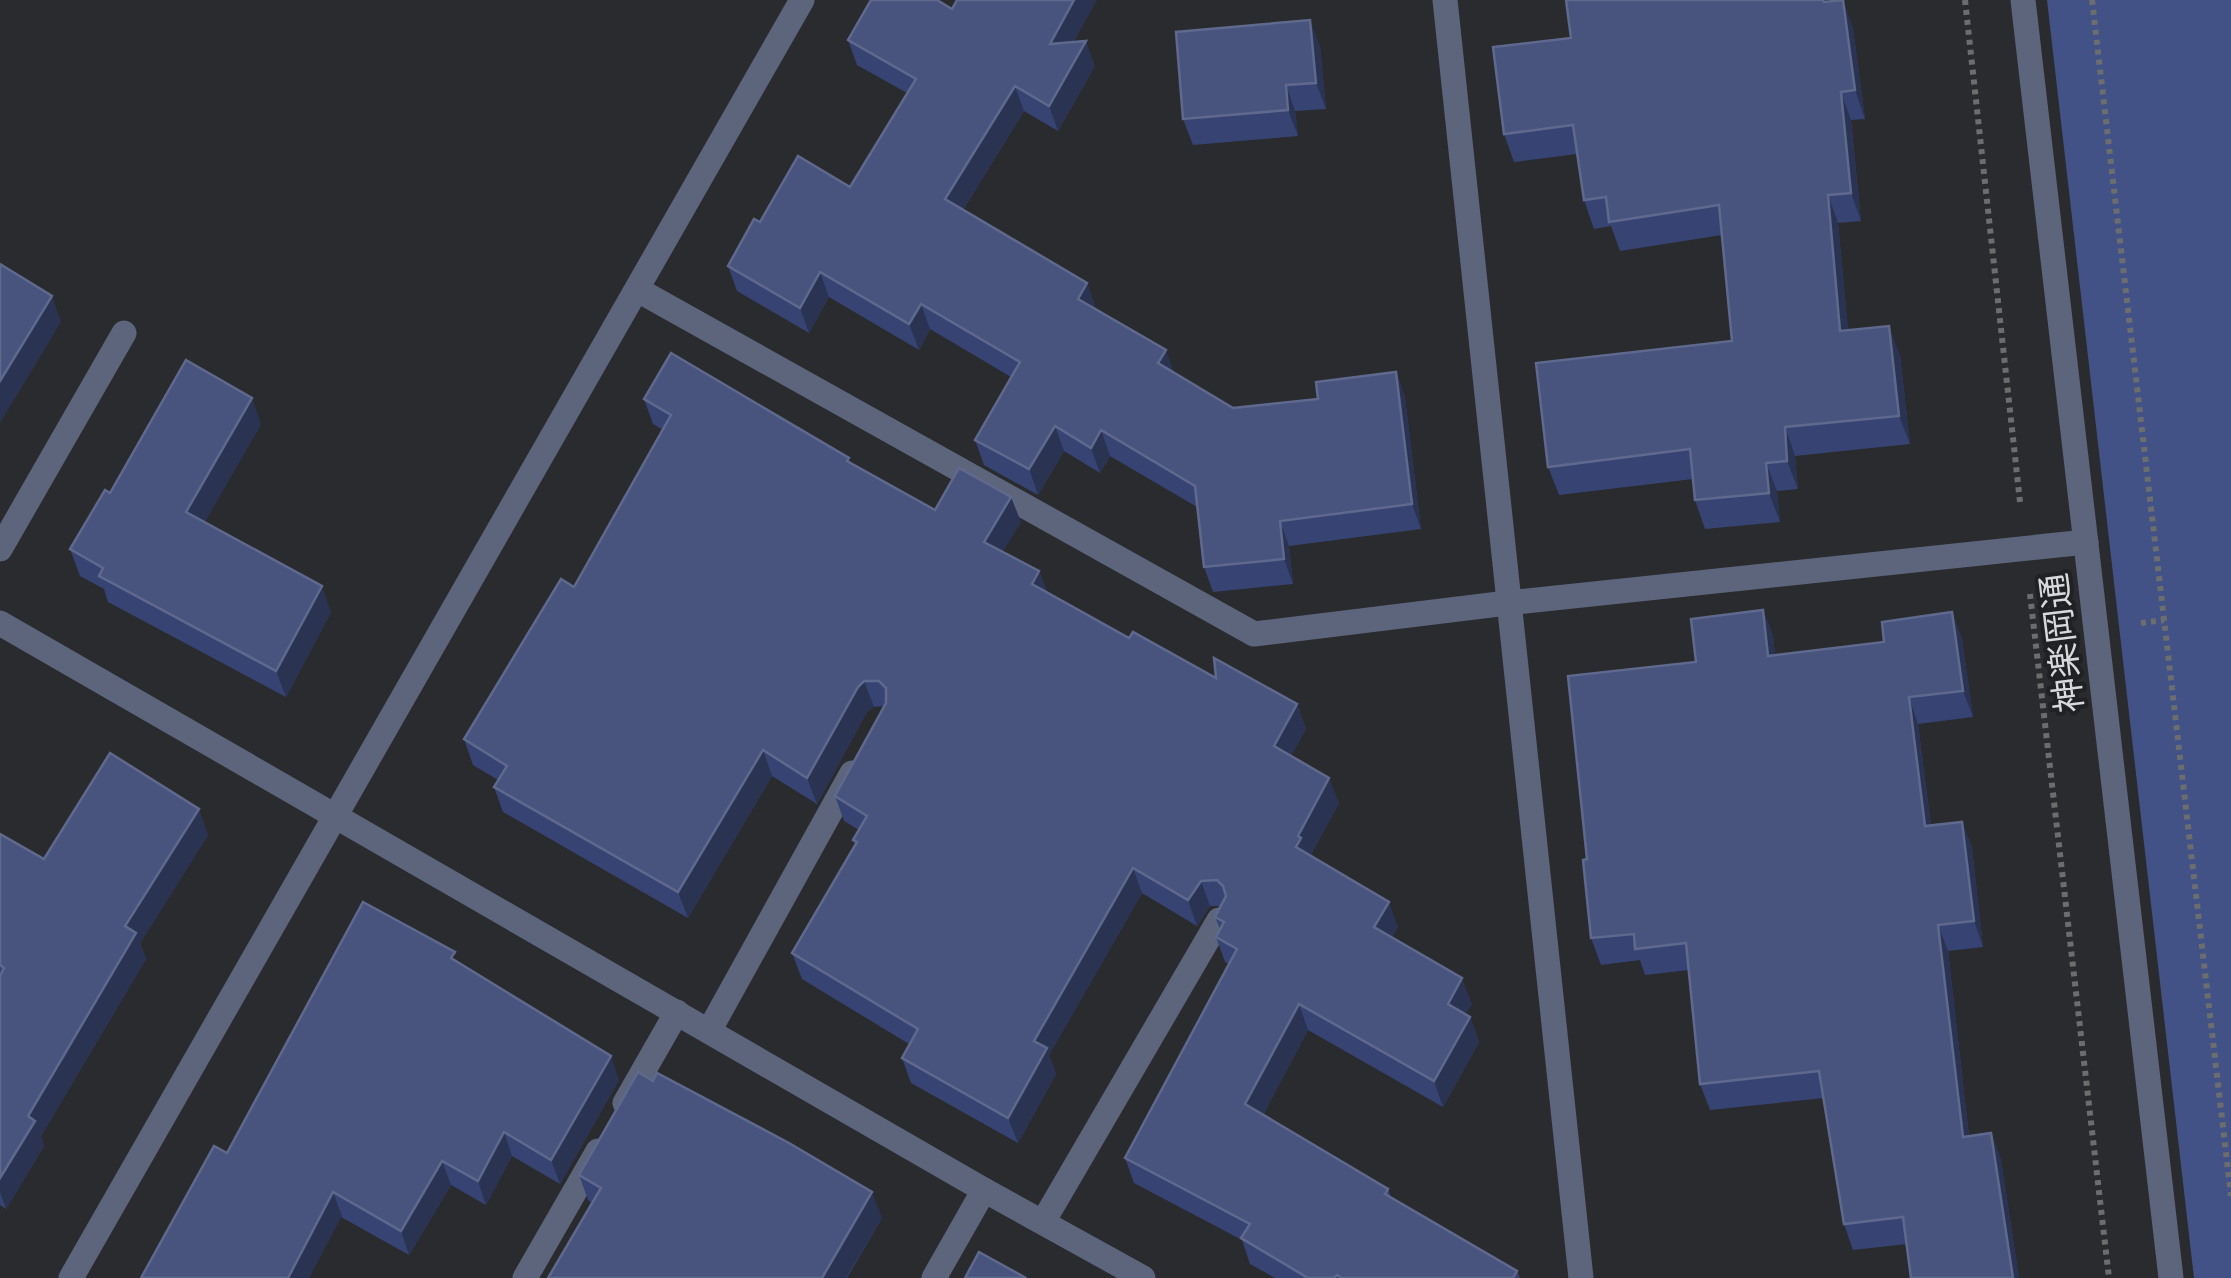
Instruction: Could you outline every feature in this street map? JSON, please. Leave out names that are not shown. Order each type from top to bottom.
[{"type":"street","points":[[72,1278],[802,0]]},
{"type":"street","points":[[1445,0],[1582,1278]]},
{"type":"street","name":"神楽岡通","points":[[2024,0],[2170,1278]]},
{"type":"street","points":[[638,290],[1254,634],[1507,603],[2086,542]]},
{"type":"street","points":[[0,548],[124,333]]},
{"type":"street","points":[[0,622],[1143,1278]]},
{"type":"street","points":[[709,1031],[862,756]]},
{"type":"street","points":[[1043,1222],[1219,920]]},
{"type":"street","points":[[525,1278],[677,1012]]},
{"type":"street","points":[[934,1278],[984,1190]]},
{"type":"path","points":[[1965,0],[2109,1278]]},
{"type":"path","points":[[2092,0],[2231,1196]]},
{"type":"shaded area","points":[[2047,0],[2231,0],[2231,1278],[2194,1278]]},
{"type":"building","points":[[871,0],[937,0],[952,9],[957,0],[1074,0],[1050,44],[1086,41],[1049,106],[1015,86],[945,199],[1087,283],[1078,299],[1166,350],[1158,363],[1233,408],[1318,399],[1316,382],[1396,372],[1412,504],[1280,521],[1284,559],[1204,567],[1195,486],[1101,430],[1091,448],[1055,426],[1029,469],[975,440],[1020,362],[921,304],[909,324],[820,272],[800,308],[728,266],[754,219],[760,222],[798,156],[850,187],[916,79],[848,40]]},
{"type":"building","points":[[1566,0],[1843,0],[1855,90],[1841,92],[1851,193],[1828,195],[1840,331],[1889,326],[1899,416],[1785,427],[1787,461],[1766,463],[1769,493],[1695,500],[1690,449],[1548,467],[1536,363],[1732,341],[1719,205],[1609,222],[1606,197],[1584,200],[1573,125],[1504,134],[1493,47],[1571,38]]},
{"type":"building","points":[[1310,20],[1316,83],[1286,85],[1288,110],[1183,119],[1176,32]]},
{"type":"building","points":[[0,264],[52,296],[0,381]]},
{"type":"building","points":[[671,353],[935,510],[959,468],[1011,497],[984,542],[1039,571],[1032,584],[1129,638],[1133,632],[1216,678],[1214,658],[1297,704],[1274,746],[1329,778],[1296,847],[1389,902],[1374,927],[1462,978],[1448,1004],[1470,1017],[1434,1081],[1299,1004],[1245,1104],[1388,1189],[1385,1194],[1517,1271],[1513,1278],[1308,1278],[1241,1238],[1250,1224],[1125,1158],[1237,949],[1216,937],[1224,922],[1215,917],[1226,896],[1217,880],[1201,881],[1188,900],[1133,868],[1034,1041],[1047,1048],[1008,1118],[902,1058],[918,1029],[792,953],[857,842],[853,840],[867,816],[835,796],[886,703],[886,688],[879,681],[864,681],[858,687],[807,778],[763,750],[678,892],[494,787],[507,766],[464,739],[561,579],[574,587],[671,415],[644,399]]},
{"type":"building","points":[[186,360],[252,398],[186,512],[322,586],[276,671],[99,576],[103,568],[70,549],[105,490],[110,493]]},
{"type":"building","points":[[1763,610],[1768,656],[1884,642],[1882,622],[1952,612],[1963,691],[1909,697],[1925,826],[1962,822],[1974,921],[1938,925],[1963,1137],[1991,1133],[2013,1278],[1911,1278],[1903,1217],[1844,1224],[1819,1071],[1700,1084],[1686,943],[1635,949],[1634,934],[1591,938],[1568,676],[1696,662],[1691,619]]},
{"type":"building","points":[[110,753],[199,809],[125,926],[136,933],[28,1116],[35,1121],[0,1178],[0,976],[4,968],[0,965],[0,834],[44,859]]},
{"type":"building","points":[[363,902],[455,952],[451,958],[611,1056],[551,1160],[504,1132],[478,1181],[442,1161],[401,1231],[333,1192],[288,1278],[141,1278],[214,1146],[227,1153]]},
{"type":"building","points":[[638,1072],[653,1081],[657,1073],[872,1192],[822,1278],[548,1278],[601,1188],[579,1175]]},
{"type":"building","points":[[979,1252],[1026,1278],[965,1278]]}]
